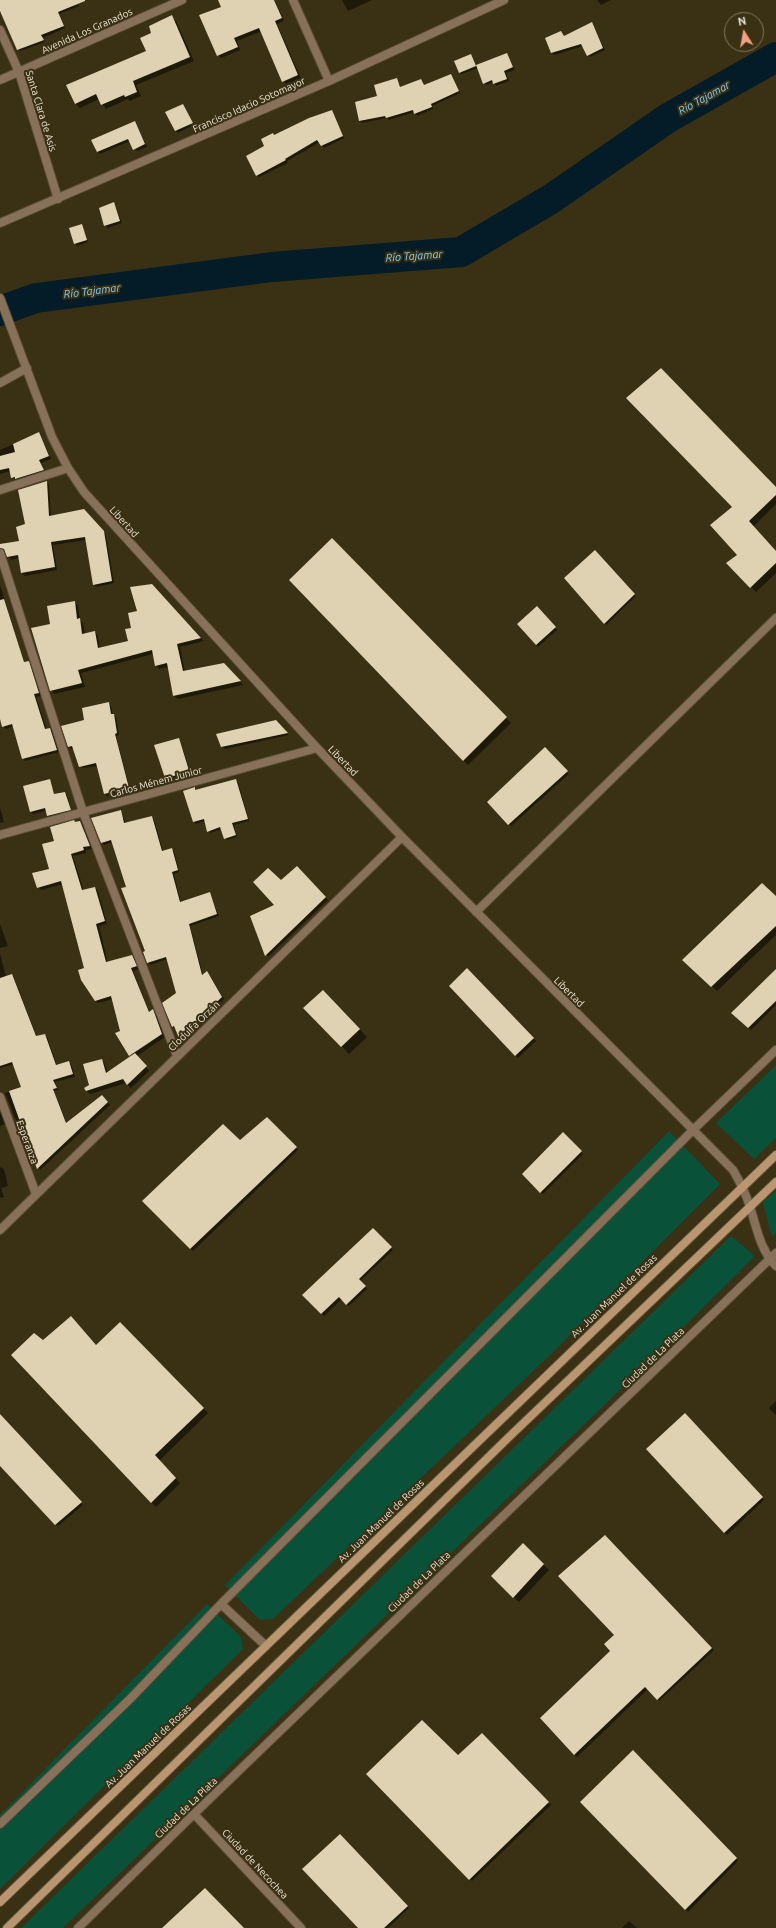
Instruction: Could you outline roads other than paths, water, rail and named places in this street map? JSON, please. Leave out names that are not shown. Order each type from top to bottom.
[{"type":"main road","name":"Av. Juan Manuel de Rosas","points":[[0,1902],[776,1155]]},
{"type":"main road","points":[[7,1928],[510,1436],[776,1182]]},
{"type":"street","name":"Avenida Los Granados","points":[[0,80],[182,0]]},
{"type":"street","points":[[293,0],[329,81]]},
{"type":"street","name":"Francisco Idacio Sotomayor","points":[[0,223],[329,81],[504,0]]},
{"type":"street","name":"Santa Clara de Asis","points":[[0,30],[19,72],[58,199]]},
{"type":"street","name":"Libertad","points":[[0,298],[52,437],[68,468],[84,492],[317,748],[402,837],[733,1170],[750,1206],[760,1242],[769,1259],[776,1266]]},
{"type":"street","points":[[0,383],[27,368]]},
{"type":"street","points":[[0,490],[68,468]]},
{"type":"street","points":[[0,554],[83,812],[178,1056]]},
{"type":"street","points":[[476,912],[776,618]]},
{"type":"street","name":"Carlos Ménem Junior","points":[[0,835],[317,748]]},
{"type":"street","name":"Clodulfa Orzán","points":[[0,1230],[402,837]]},
{"type":"street","points":[[0,1824],[131,1698],[221,1604],[693,1130],[776,1050]]},
{"type":"street","name":"Esperanza","points":[[0,1097],[36,1194]]},
{"type":"street","name":"Ciudad de La Plata","points":[[78,1928],[194,1814],[776,1253]]},
{"type":"street","points":[[221,1604],[266,1646]]},
{"type":"street","name":"Ciudad de Necochea","points":[[194,1814],[302,1928]]},
{"type":"waterway","name":"Río Tajamar","points":[[0,311],[36,298],[272,267],[461,252],[551,199],[668,118],[776,57]]}]
